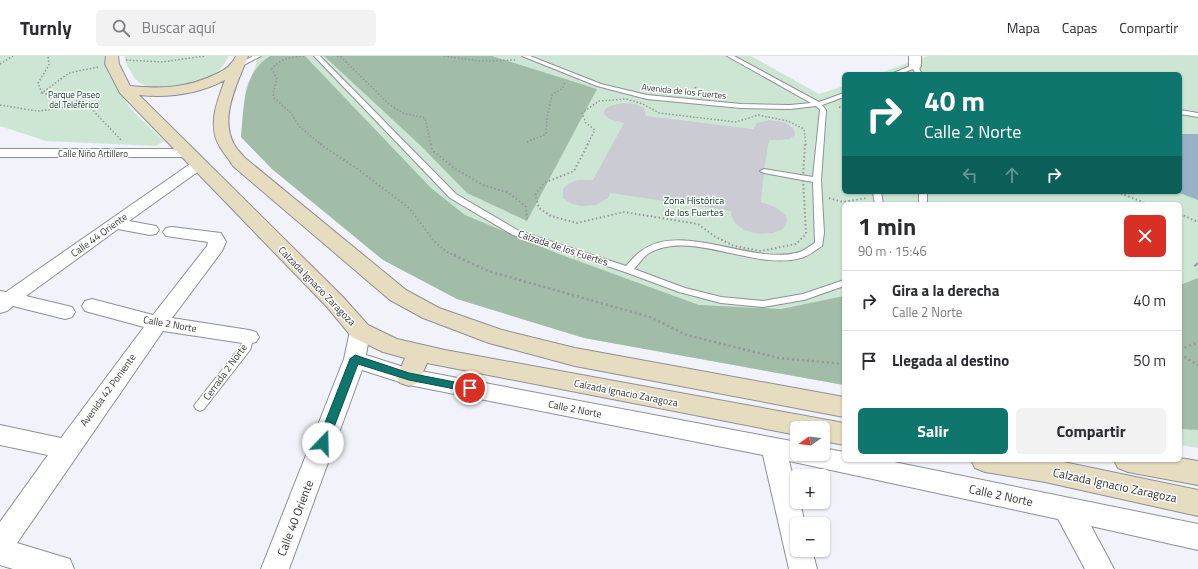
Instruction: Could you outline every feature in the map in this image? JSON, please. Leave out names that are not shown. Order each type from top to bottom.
[{"type":"main road","name":"Calzada Ignacio Zaragoza","points":[[112,60],[125,90],[335,302],[360,331],[391,346],[445,359],[790,424]]},
{"type":"main road","points":[[125,90],[167,93],[182,92],[198,88],[215,80],[240,61]]},
{"type":"main road","points":[[240,61],[226,96],[221,120],[222,133],[226,145],[239,162],[398,295],[431,313],[497,337],[575,357],[842,407]]},
{"type":"main road","points":[[409,377],[419,353]]},
{"type":"main road","points":[[830,431],[842,434]]},
{"type":"main road","name":"Calzada Ignacio Zaragoza","points":[[998,462],[1045,470],[1198,503]]},
{"type":"main road","points":[[1156,463],[1198,473]]},
{"type":"street","name":"Calle Niño Artillero","points":[[0,153],[132,153],[193,159]]},
{"type":"street","name":"Calle 44 Oriente","points":[[3,301],[115,223],[193,159]]},
{"type":"street","points":[[115,223],[150,230]]},
{"type":"street","name":"Avenida 42 Poniente","points":[[0,545],[66,449],[157,322],[216,247],[217,242],[215,237],[172,232]]},
{"type":"street","points":[[3,301],[65,312]]},
{"type":"street","name":"Calle 2 Norte","points":[[92,306],[157,322],[249,337]]},
{"type":"street","name":"Calle 40 Oriente","points":[[275,569],[355,359],[360,331]]},
{"type":"street","name":"Calle 2 Norte","points":[[355,359],[409,377],[785,450]]},
{"type":"street","points":[[0,435],[66,449]]},
{"type":"street","points":[[785,450],[794,517]]},
{"type":"street","name":"Calle 2 Norte","points":[[830,459],[842,462]]},
{"type":"street","name":"Calle 2 Norte","points":[[842,462],[1198,537]]},
{"type":"street","points":[[1066,509],[1100,569]]},
{"type":"street","points":[[0,552],[60,569]]},
{"type":"street","points":[[800,557],[803,569]]},
{"type":"lane","points":[[240,61],[258,56]]},
{"type":"lane","name":"Calzada de los Fuertes","points":[[317,56],[453,196],[516,233],[628,270],[682,290],[721,300],[763,304],[804,297],[842,284]]},
{"type":"lane","points":[[628,270],[645,252],[661,246],[679,243],[769,258],[798,256],[808,252],[818,244],[820,232],[817,201],[817,180],[823,110],[818,104],[730,56]]},
{"type":"lane","name":"Avenida de los Fuertes","points":[[525,57],[599,85],[647,97],[765,107],[790,107],[818,104],[842,96]]},
{"type":"lane","points":[[899,72],[916,65]]},
{"type":"lane","points":[[1182,112],[1198,115]]},
{"type":"lane","points":[[764,171],[817,180]]},
{"type":"lane","name":"Cerrada 2 Norte","points":[[200,406],[246,347],[249,337]]},
{"type":"path","points":[[0,64],[13,56]]},
{"type":"path","points":[[42,93],[38,83],[49,65],[48,56]]},
{"type":"path","points":[[42,93],[69,73],[112,60],[134,59],[162,62],[205,56]]},
{"type":"path","points":[[304,56],[284,60],[274,64],[272,69],[277,80],[273,94],[274,98],[290,112],[300,127],[318,143],[359,170],[409,208],[435,242],[447,252],[488,271],[650,318],[687,335],[779,358],[842,364]]},
{"type":"path","points":[[337,56],[341,57],[390,105],[403,113],[425,118],[432,150],[454,168],[483,185],[509,193],[526,208],[526,221]]},
{"type":"path","points":[[444,56],[462,61],[484,63],[516,60]]},
{"type":"path","points":[[527,142],[546,134],[547,118],[552,95],[563,88],[565,82],[564,78]]},
{"type":"path","points":[[42,93],[86,103],[132,153]]},
{"type":"path","points":[[612,99],[626,99],[643,104],[659,113],[736,122],[758,116],[788,120],[804,130],[806,150],[801,177],[806,234],[796,244],[761,251],[734,246],[714,236],[698,224],[624,212],[577,223],[551,216],[539,208],[535,195],[544,182],[574,171],[595,130],[586,123],[582,112],[599,101],[612,99]]},
{"type":"path","points":[[0,105],[37,110],[57,109],[86,103]]},
{"type":"path","points":[[818,192],[827,197],[843,202],[857,201],[874,194]]},
{"type":"path","points":[[1122,194],[1143,202]]},
{"type":"path","points":[[1182,215],[1198,222]]},
{"type":"path","points":[[1198,264],[1194,264],[1198,270]]},
{"type":"path","points":[[1182,349],[1198,342]]},
{"type":"path","points":[[1182,355],[1198,365]]},
{"type":"green space","name":"Parque Paseo del Teleférico","points":[[0,56],[107,56],[108,73],[130,108],[164,141],[156,146],[46,141],[0,126]]},
{"type":"green space","points":[[125,56],[229,56],[215,74],[202,82],[185,86],[156,88],[138,82],[126,63]]},
{"type":"green space","name":"Zona Histórica de los Fuertes","points":[[258,56],[751,56],[819,94],[842,87],[842,194],[1182,194],[1182,72],[883,72],[928,56],[1198,56],[1198,448],[1182,445],[1182,202],[842,202],[842,385],[584,338],[457,299],[383,260],[272,169],[241,137],[246,87],[255,68]]},
{"type":"green space","points":[[270,56],[305,56],[431,188],[465,215],[559,254],[699,305],[781,309],[842,296],[842,385],[584,338],[457,299],[383,260],[272,169],[241,137],[246,92],[249,81],[261,63]]},
{"type":"green space","points":[[324,56],[492,56],[597,89],[527,221],[467,193],[421,146]]},
{"type":"green space","points":[[1198,278],[1198,430],[1182,429],[1182,284]]},
{"type":"water","points":[[1182,134],[1198,134],[1198,200],[1182,194]]},
{"type":"building","points":[[622,103],[635,104],[644,108],[646,116],[753,129],[757,123],[769,120],[784,122],[794,129],[795,135],[789,139],[769,140],[764,171],[761,202],[775,207],[786,215],[787,221],[783,229],[773,233],[759,234],[744,230],[735,223],[731,215],[732,211],[610,193],[608,198],[596,205],[581,206],[572,204],[563,198],[563,189],[568,184],[578,180],[593,180],[624,123],[609,119],[604,114],[605,109]]},
{"type":"route","points":[[323,443],[355,359],[409,377],[470,388]]}]
